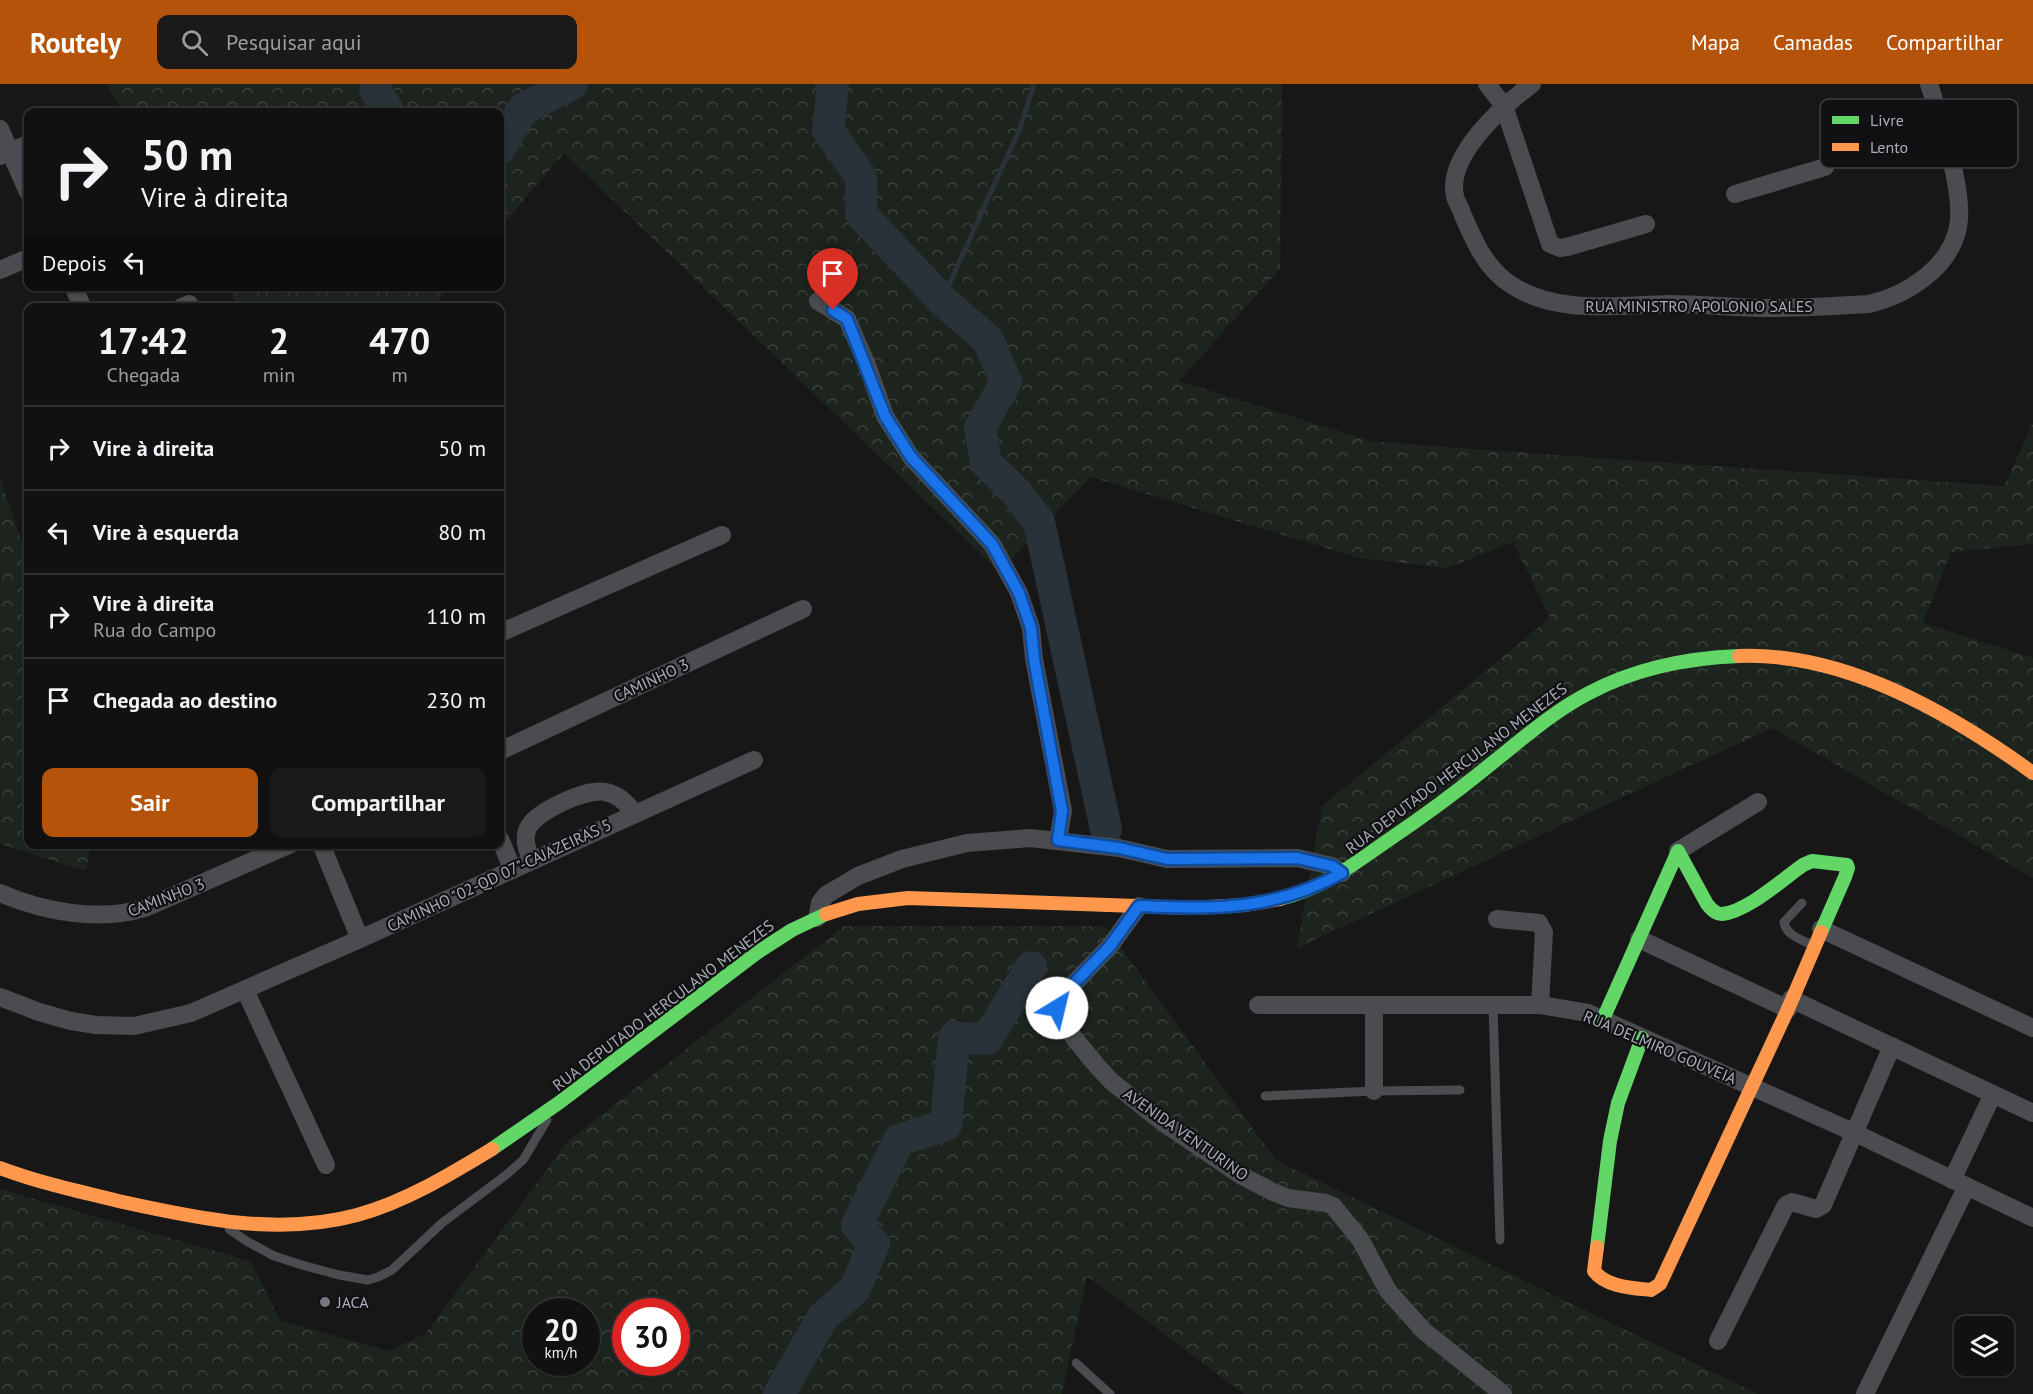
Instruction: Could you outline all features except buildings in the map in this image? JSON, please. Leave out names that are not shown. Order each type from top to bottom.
[{"type":"main road","name":"RUA DEPUTADO HERCULANO MENEZES","points":[[0,1168],[42,1182],[214,1220],[290,1225],[357,1215],[392,1202],[460,1169],[554,1107],[742,964],[790,932],[829,912],[874,900],[908,898],[1139,906],[1239,906],[1284,898],[1318,886],[1342,873],[1448,799],[1552,716],[1593,689],[1639,672],[1703,657],[1767,656],[1797,660],[1859,677],[1965,725],[2033,773]]},
{"type":"main road","points":[[1642,1038],[1618,1103],[1610,1141],[1594,1271],[1600,1279],[1645,1289],[1656,1288],[1664,1278],[1790,1004],[1848,871],[1847,865],[1841,863],[1812,861],[1752,901],[1736,910],[1720,914],[1711,910],[1707,904],[1678,851]]},
{"type":"main road","points":[[1603,1019],[1678,851]]},
{"type":"street","points":[[1487,84],[1504,106],[1550,244],[1560,248],[1567,247],[1646,224]]},
{"type":"street","name":"RUA MINISTRO APOLONIO SALES","points":[[1532,84],[1504,106],[1476,137],[1467,151],[1456,178],[1455,196],[1487,263],[1510,285],[1524,293],[1557,303],[1585,307],[1671,304],[1768,308],[1869,304],[1904,292],[1933,270],[1949,250],[1959,227],[1953,168]]},
{"type":"street","name":"RUA MINISTRO APOLONIO SALES","points":[[1929,84],[1933,99]]},
{"type":"street","points":[[0,129],[5,154],[24,185]]},
{"type":"street","points":[[5,154],[24,146]]},
{"type":"street","points":[[1735,194],[1822,168]]},
{"type":"street","points":[[0,270],[24,260]]},
{"type":"street","points":[[818,301],[847,319],[885,416],[911,457],[992,544],[1013,579],[1031,628],[1035,668],[1062,811],[1058,840]]},
{"type":"street","points":[[504,631],[722,535]]},
{"type":"street","name":"CAMINHO 3","points":[[504,749],[803,609]]},
{"type":"street","name":"CAMINHO \"02-QD 07\"-CAJAZEIRAS 5","points":[[0,997],[39,1012],[96,1025],[134,1026],[191,1013],[754,760]]},
{"type":"street","points":[[531,860],[526,847],[526,839],[528,829],[534,820],[543,813],[584,794],[595,791],[614,794],[634,813]]},
{"type":"street","points":[[1678,851],[1758,802]]},
{"type":"street","points":[[817,918],[820,903],[826,895],[858,876],[902,859],[967,843],[1030,838],[1119,848],[1167,859],[1297,858],[1332,866],[1342,873]]},
{"type":"street","name":"CAMINHO 3","points":[[0,893],[16,900],[77,914],[129,913],[280,849]]},
{"type":"street","points":[[323,849],[360,939]]},
{"type":"street","points":[[504,849],[512,868]]},
{"type":"street","name":"AVENIDA VENTURINO","points":[[1139,906],[1110,946],[1059,999],[1057,1008],[1074,1038],[1098,1067],[1133,1100],[1242,1176],[1288,1198],[1333,1206],[1360,1239],[1388,1291],[1395,1299],[1424,1331],[1503,1394]]},
{"type":"street","points":[[1497,919],[1539,922],[1542,925],[1544,932],[1540,1005]]},
{"type":"street","points":[[1821,929],[2033,1028]]},
{"type":"street","points":[[1639,939],[1892,1046],[2033,1113]]},
{"type":"street","points":[[245,990],[326,1165]]},
{"type":"street","name":"RUA DELMIRO GOUVEIA","points":[[1258,1005],[1540,1005],[1588,1013],[1855,1133],[2033,1218]]},
{"type":"street","points":[[1374,1006],[1374,1091]]},
{"type":"street","points":[[1718,1341],[1786,1205],[1792,1202],[1816,1209],[1823,1205],[1892,1046]]},
{"type":"street","points":[[1865,1394],[1960,1183],[1993,1094]]},
{"type":"lane","points":[[1802,903],[1784,922],[1784,928],[1789,934],[1814,946]]},
{"type":"lane","points":[[1492,1004],[1500,1240]]},
{"type":"lane","points":[[1265,1096],[1460,1090]]},
{"type":"lane","points":[[214,1220],[248,1242],[292,1262],[339,1275],[368,1280],[378,1277],[392,1270],[442,1223],[506,1176],[523,1160],[541,1133],[554,1107]]},
{"type":"lane","points":[[1076,1363],[1110,1394]]},
{"type":"green space","points":[[106,84],[1282,84],[1280,269],[1179,381],[1371,441],[2004,486],[2033,423],[2033,544],[1951,552],[1923,623],[2033,658],[2033,878],[1772,728],[1297,948],[1322,806],[1550,618],[1513,542],[1447,568],[1359,558],[1091,477],[999,572],[564,153],[504,223],[504,108],[121,108]]},
{"type":"green space","points":[[229,291],[447,291],[436,303],[237,303]]},
{"type":"green space","points":[[0,479],[24,548],[24,849],[90,849],[86,871],[0,844]]},
{"type":"green space","points":[[844,926],[1105,926],[1276,1160],[1758,1394],[1244,1394],[1087,1276],[1062,1394],[0,1394],[0,1189],[250,1261],[280,1320],[388,1351],[425,1334],[568,1141]]},
{"type":"waterway","points":[[376,84],[375,89],[387,108]]},
{"type":"waterway","points":[[504,141],[523,109],[572,84]]},
{"type":"waterway","points":[[831,84],[833,85],[828,130],[861,177],[861,214],[942,300],[988,340],[1006,382],[980,428],[986,463],[1016,492],[1039,522],[1106,829]]},
{"type":"waterway","points":[[942,300],[1020,128],[1034,84]]},
{"type":"waterway","points":[[779,1394],[823,1317],[855,1289],[874,1244],[857,1225],[899,1140],[946,1125],[954,1038],[987,1039],[1031,967]]},
{"type":"traffic: fast","points":[[1280,899],[1310,889],[1349,867],[1450,796],[1549,718],[1589,693],[1625,677],[1662,666],[1700,659],[1739,656]]},
{"type":"traffic: fast","points":[[1603,1019],[1678,851],[1707,904],[1715,912],[1722,914],[1732,912],[1753,901],[1812,861],[1847,865],[1845,877],[1821,932]]},
{"type":"traffic: fast","points":[[492,1149],[560,1102],[758,952],[792,930],[826,914]]},
{"type":"traffic: fast","points":[[1597,1247],[1610,1141],[1618,1103],[1642,1038]]},
{"type":"traffic: slow","points":[[1739,656],[1779,657],[1818,664],[1857,675],[1895,690],[1967,729],[2033,773]]},
{"type":"traffic: slow","points":[[826,914],[858,904],[908,898],[1193,908],[1244,905],[1280,899]]},
{"type":"traffic: slow","points":[[1597,1247],[1594,1271],[1605,1280],[1620,1286],[1651,1290],[1660,1284],[1788,1009],[1821,932]]},
{"type":"traffic: slow","points":[[0,1168],[61,1187],[181,1214],[240,1223],[299,1224],[357,1215],[393,1203],[492,1149]]},
{"type":"place","name":"JACA","points":[[325,1302]]},
{"type":"route","points":[[833,310],[847,319],[867,365],[885,416],[911,457],[992,544],[1019,593],[1031,628],[1034,659],[1062,811],[1058,840],[1119,848],[1167,859],[1297,858],[1332,866],[1342,873],[1318,886],[1266,902],[1239,906],[1172,908],[1139,906],[1110,946],[1059,999],[1057,1008]]}]
